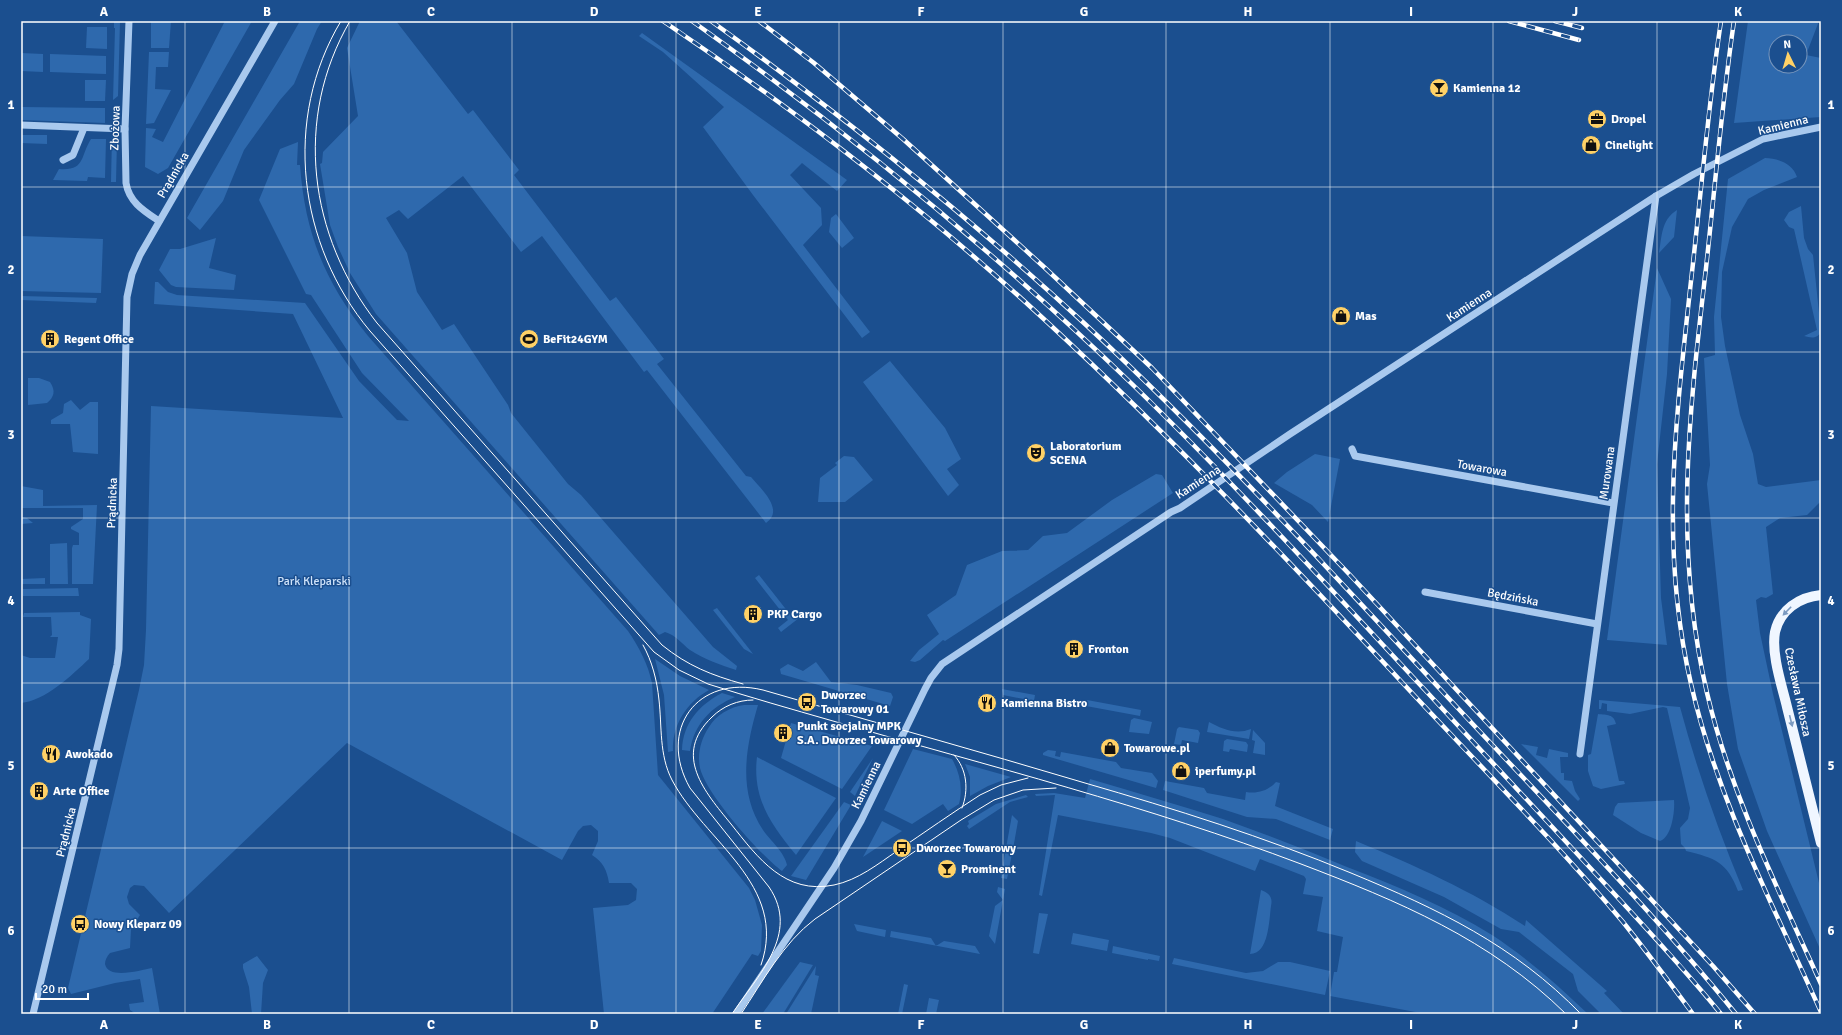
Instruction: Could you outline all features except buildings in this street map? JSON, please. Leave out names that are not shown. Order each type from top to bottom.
[{"type":"main road","name":"Czesława Miłosza","points":[[1821,595],[1804,598],[1788,609],[1778,623],[1774,641],[1781,683],[1821,843]]},
{"type":"street","name":"Zbożowa","points":[[128,21],[124,175],[127,190],[138,206],[159,221]]},
{"type":"street","name":"Prądnicka","points":[[33,1014],[117,665],[129,283],[136,263],[159,221],[275,21]]},
{"type":"street","points":[[21,125],[125,129]]},
{"type":"street","name":"Kamienna","points":[[736,1014],[834,868],[861,820],[924,689],[930,678],[942,664],[1290,434],[1656,196],[1694,174],[1763,139],[1821,127]]},
{"type":"street","points":[[63,160],[73,155],[84,128]]},
{"type":"street","name":"Murowana","points":[[1580,754],[1656,196]]},
{"type":"street","name":"Towarowa","points":[[1352,448],[1355,456],[1614,503]]},
{"type":"street","name":"Będzińska","points":[[1425,592],[1597,624]]},
{"type":"green space","points":[[114,21],[120,21],[118,96],[113,100],[115,28]]},
{"type":"green space","points":[[151,21],[171,21],[169,48],[151,48]]},
{"type":"green space","points":[[225,21],[252,21],[168,168],[158,174],[145,167],[146,128],[156,129],[152,137],[163,142]]},
{"type":"green space","points":[[300,21],[322,21],[317,29],[294,84],[280,100],[244,150],[223,201],[200,230],[187,218]]},
{"type":"green space","points":[[360,21],[396,21],[468,114],[473,110],[519,170],[514,175],[610,301],[616,297],[664,359],[657,364],[746,476],[751,477],[765,493],[772,506],[773,512],[771,518],[766,523],[647,370],[644,372],[542,236],[521,252],[463,176],[408,219],[399,210],[386,218],[407,253],[417,292],[442,330],[454,324],[508,405],[511,413],[568,484],[581,495],[713,647],[737,666],[736,670],[712,662],[695,653],[669,633],[665,632],[659,635],[376,314],[350,273],[330,225],[320,164],[322,163],[323,152],[358,116],[347,48]]},
{"type":"green space","points":[[1748,21],[1819,21],[1808,50],[1808,34],[1768,34],[1768,74],[1808,74],[1808,55],[1821,58],[1821,117],[1734,123]]},
{"type":"green space","points":[[87,27],[107,27],[107,49],[86,48]]},
{"type":"green space","points":[[642,33],[847,180],[837,191],[802,163],[790,175],[821,208],[822,225],[803,245],[870,332],[862,338],[703,127],[724,107],[663,52],[639,36]]},
{"type":"green space","points":[[149,52],[169,52],[168,67],[156,67],[155,89],[171,90],[154,123],[146,124]]},
{"type":"green space","points":[[21,53],[43,54],[43,72],[21,71]]},
{"type":"green space","points":[[50,54],[106,56],[106,74],[50,72]]},
{"type":"green space","points":[[85,80],[106,80],[105,101],[85,101]]},
{"type":"green space","points":[[21,107],[105,108],[105,123],[21,120]]},
{"type":"green space","points":[[21,135],[47,135],[47,144],[21,143]]},
{"type":"green space","points":[[112,135],[117,140],[116,182],[111,182]]},
{"type":"green space","points":[[91,139],[106,139],[105,178],[88,177],[87,181],[53,180],[59,169],[74,168],[78,165]]},
{"type":"green space","name":"Park Kleparski","points":[[298,142],[297,165],[300,165],[303,190],[312,235],[329,276],[353,316],[368,336],[628,631],[643,656],[652,683],[658,775],[749,888],[755,900],[762,925],[761,951],[758,956],[752,954],[712,1014],[604,1014],[593,908],[628,905],[636,900],[637,889],[631,883],[609,883],[604,867],[599,860],[592,855],[598,841],[598,831],[591,825],[583,826],[578,831],[562,860],[347,743],[169,913],[144,886],[134,885],[130,888],[127,897],[129,904],[140,915],[131,929],[130,948],[110,953],[106,958],[105,964],[107,969],[118,973],[152,968],[160,1014],[136,1014],[130,1010],[129,1004],[144,1002],[140,979],[115,983],[71,994],[68,988],[144,665],[151,406],[343,418],[293,314],[154,304],[155,282],[158,282],[168,292],[177,295],[305,303],[359,381],[397,420],[409,421],[362,373],[311,295],[306,294],[259,200],[280,149]]},
{"type":"green space","points":[[1765,158],[1775,159],[1789,165],[1797,177],[1764,190],[1748,199],[1732,227],[1722,272],[1721,317],[1725,346],[1740,415],[1753,454],[1758,484],[1766,487],[1821,480],[1821,501],[1807,515],[1780,518],[1766,527],[1773,594],[1766,598],[1761,597],[1756,600],[1760,633],[1773,694],[1821,891],[1821,951],[1767,831],[1738,749],[1727,684],[1707,484],[1710,465],[1704,358],[1715,355],[1714,317],[1728,179]]},
{"type":"green space","points":[[1801,206],[1804,238],[1808,249],[1813,255],[1821,332],[1818,336],[1814,337],[1804,336],[1817,330],[1794,229],[1789,227],[1784,220],[1789,212]]},
{"type":"green space","points":[[1677,210],[1674,237],[1659,253],[1665,224]]},
{"type":"green space","points":[[836,214],[854,238],[842,248],[829,232],[831,218]]},
{"type":"green space","points":[[21,236],[103,239],[101,293],[21,291]]},
{"type":"green space","points":[[216,238],[209,268],[236,275],[234,290],[176,287],[171,285],[159,270],[170,249],[180,249]]},
{"type":"green space","points":[[1657,268],[1671,299],[1667,374],[1657,464],[1661,598],[1667,645],[1607,640]]},
{"type":"green space","points":[[21,296],[97,298],[96,303],[21,300]]},
{"type":"green space","points":[[890,361],[945,428],[961,459],[947,469],[959,485],[948,496],[863,382]]},
{"type":"green space","points":[[28,378],[39,378],[50,382],[54,391],[47,403],[28,405]]},
{"type":"green space","points":[[71,400],[80,410],[90,402],[98,402],[98,454],[73,452],[70,424],[51,424],[51,420],[63,413],[64,404]]},
{"type":"green space","points":[[1315,454],[1340,459],[1328,522],[1312,505],[1274,483],[1287,472]]},
{"type":"green space","points":[[844,456],[854,457],[873,480],[845,502],[818,502],[820,478],[837,465],[835,463]]},
{"type":"green space","points":[[1156,474],[1162,475],[1173,493],[945,641],[943,640],[920,660],[915,662],[910,661],[919,650],[939,634],[927,615],[956,595],[967,565],[1002,551],[1028,550],[1043,536],[1067,533],[1112,500]]},
{"type":"green space","points":[[21,486],[43,490],[43,506],[97,505],[93,584],[72,584],[72,548],[73,545],[79,545],[79,533],[71,529],[71,527],[83,519],[83,508],[21,508]]},
{"type":"green space","points":[[21,517],[27,518],[33,523],[21,524]]},
{"type":"green space","points":[[67,543],[68,584],[50,584],[50,544]]},
{"type":"green space","points":[[759,575],[792,617],[799,612],[801,615],[781,632],[778,628],[788,620],[755,578]]},
{"type":"green space","points":[[45,578],[45,584],[21,584],[21,579]]},
{"type":"green space","points":[[78,588],[79,596],[23,596],[23,589]]},
{"type":"green space","points":[[717,608],[753,654],[744,649],[713,610]]},
{"type":"green space","points":[[80,612],[80,615],[91,619],[89,659],[49,692],[39,698],[21,703],[21,655],[30,658],[55,658],[58,637],[50,637],[52,635],[51,617],[23,617],[24,613]]},
{"type":"green space","points":[[655,659],[680,676],[709,690],[694,701],[682,715],[675,732],[673,751],[668,752],[664,695]]},
{"type":"green space","points":[[816,662],[831,682],[857,685],[891,693],[893,697],[890,706],[781,674],[780,669],[788,664],[803,671]]},
{"type":"green space","points":[[1002,689],[1035,695],[1034,701],[1003,695]]},
{"type":"green space","points":[[722,693],[735,697],[711,711],[695,733],[690,751],[682,750],[685,731],[689,723],[706,703]]},
{"type":"green space","points":[[1087,700],[1141,710],[1140,716],[1086,706]]},
{"type":"green space","points":[[1599,700],[1680,707],[1708,800],[1743,890],[1738,891],[1734,881],[1724,867],[1719,863],[1705,856],[1686,851],[1681,844],[1680,828],[1688,819],[1690,808],[1667,708],[1663,707],[1630,714],[1607,711],[1607,704],[1602,703],[1601,709],[1599,709]]},
{"type":"green space","points":[[744,705],[758,705],[747,752],[747,784],[750,800],[755,815],[763,830],[786,860],[787,865],[782,871],[761,852],[723,808],[712,793],[700,768],[700,747],[706,732],[712,723],[724,712]]},
{"type":"green space","points":[[1598,714],[1607,715],[1614,718],[1616,724],[1607,726],[1619,781],[1624,781],[1625,784],[1601,789],[1593,786],[1588,771],[1588,755],[1591,754]]},
{"type":"green space","points":[[1134,718],[1152,722],[1149,734],[1129,732],[1131,720]]},
{"type":"green space","points":[[1209,722],[1224,729],[1235,731],[1245,731],[1251,729],[1249,739],[1207,732]]},
{"type":"green space","points":[[791,723],[872,746],[842,789],[781,758]]},
{"type":"green space","points":[[1179,727],[1198,730],[1200,733],[1198,743],[1182,740],[1181,745],[1174,744],[1177,729]]},
{"type":"green space","points":[[1253,730],[1265,743],[1265,755],[1253,753],[1255,741],[1252,740]]},
{"type":"green space","points":[[1227,739],[1246,742],[1248,745],[1247,752],[1230,749],[1229,752],[1223,751],[1224,741]]},
{"type":"green space","points":[[1521,744],[1538,747],[1536,755],[1547,758],[1549,749],[1568,753],[1568,757],[1560,757],[1561,773],[1564,773],[1564,780],[1572,781],[1575,791],[1580,799],[1578,801]]},
{"type":"green space","points":[[913,749],[952,759],[959,775],[961,792],[959,804],[948,811],[943,804],[912,824],[884,810]]},
{"type":"green space","points":[[1048,750],[1056,751],[1055,756],[1060,757],[1061,752],[1116,762],[1121,768],[1152,773],[1158,781],[1156,788],[1043,755],[1043,753]]},
{"type":"green space","points":[[757,757],[836,798],[796,855],[771,822],[765,810],[757,785]]},
{"type":"green space","points":[[873,758],[855,796],[850,792]]},
{"type":"green space","points":[[965,764],[1011,777],[988,786],[970,796],[970,777]]},
{"type":"green space","points":[[1090,779],[1223,819],[1285,842],[1440,906],[1492,935],[1518,953],[1542,972],[1588,1014],[1426,1014],[1330,996],[1334,972],[1337,972],[1343,937],[1317,931],[1323,897],[1303,894],[1306,879],[1304,876],[1260,859],[1255,871],[1170,838],[1151,833],[1058,815],[1042,896],[1039,895],[1055,795],[1036,796],[1035,794],[1054,793],[1085,798]]},
{"type":"green space","points":[[1165,781],[1204,788],[1207,793],[1245,800],[1246,792],[1254,793],[1262,791],[1269,788],[1276,782],[1280,783],[1275,806],[1333,829],[1330,840],[1276,819],[1247,817],[1163,790]]},
{"type":"green space","points":[[1026,795],[1028,797],[1010,802],[969,829],[967,826],[969,824],[968,821],[996,804]]},
{"type":"green space","points":[[1674,800],[1674,810],[1670,829],[1660,841],[1641,833],[1613,815],[1615,807],[1618,803]]},
{"type":"green space","points":[[844,802],[851,805],[806,880],[791,876]]},
{"type":"green space","points":[[1012,815],[1018,821],[1013,849],[1006,848]]},
{"type":"green space","points":[[882,821],[902,831],[863,857]]},
{"type":"green space","points":[[1356,841],[1442,879],[1484,901],[1525,926],[1526,920],[1607,991],[1604,993],[1624,1014],[1601,1014],[1578,991],[1573,974],[1519,932],[1501,929],[1444,897],[1362,861],[1355,852]]},
{"type":"green space","points":[[1005,853],[1012,854],[1007,879],[1001,878]]},
{"type":"green space","points":[[998,887],[1005,889],[1003,900],[997,892]]},
{"type":"green space","points":[[1261,890],[1266,892],[1271,898],[1267,935],[1261,948],[1256,953],[1250,954]]},
{"type":"green space","points":[[1003,900],[995,944],[989,936],[995,906]]},
{"type":"green space","points":[[1039,913],[1048,914],[1039,954],[1033,953]]},
{"type":"green space","points":[[854,924],[886,930],[885,937],[857,931]]},
{"type":"green space","points":[[891,931],[931,938],[936,946],[890,937]]},
{"type":"green space","points":[[1073,933],[1109,940],[1107,951],[1071,944]]},
{"type":"green space","points":[[944,941],[975,946],[980,954],[936,946]]},
{"type":"green space","points":[[1113,946],[1160,956],[1159,961],[1112,953]]},
{"type":"green space","points":[[257,956],[268,970],[263,983],[261,1014],[252,1014],[249,987],[243,964]]},
{"type":"green space","points":[[1174,958],[1246,973],[1263,971],[1278,962],[1290,962],[1330,971],[1325,995],[1172,964]]},
{"type":"green space","points":[[800,962],[813,965],[783,1014],[762,1014]]},
{"type":"green space","points":[[816,966],[815,975],[819,976],[811,1014],[786,1014]]},
{"type":"green space","points":[[904,984],[908,985],[902,1014],[898,1014]]},
{"type":"green space","points":[[929,998],[939,1000],[936,1014],[926,1014]]},
{"type":"tram line","points":[[341,21],[322,59],[311,99],[305,139],[306,180],[314,221],[327,260],[346,297],[370,331],[654,652],[679,670],[708,684],[1127,805],[1243,843],[1373,892],[1474,943],[1506,964],[1537,988],[1566,1014]]},
{"type":"tram line","points":[[350,21],[332,59],[321,97],[316,137],[317,176],[324,215],[336,253],[354,289],[377,323],[662,645],[681,659],[700,669],[743,684]]},
{"type":"tram line","points":[[643,645],[649,658],[657,685],[663,751],[672,780],[686,802],[739,865],[754,887],[763,911],[767,937],[761,965]]},
{"type":"tram line","points":[[732,1014],[763,970],[772,954],[778,938],[780,921],[778,904],[769,887],[690,788],[681,766],[678,746],[681,727],[689,711],[702,699],[719,690],[740,687],[763,690],[1005,759],[1186,813],[1285,847],[1383,887],[1444,915],[1474,931],[1529,968],[1581,1014]]},
{"type":"tram line","points":[[753,700],[731,704],[716,713],[700,731],[694,745],[694,759],[697,773],[711,799],[763,861],[774,871],[787,879],[801,884],[817,887],[843,883],[875,866],[980,795],[1001,785],[1028,778]]},
{"type":"tram line","points":[[954,755],[962,767],[966,780],[966,794],[962,808]]},
{"type":"tram line","points":[[741,1014],[783,951],[793,939],[815,919],[961,820],[994,800],[1023,790],[1056,788]]},
{"type":"railway","points":[[663,21],[756,86],[848,154],[980,262],[1071,344],[1167,437],[1261,533],[1540,829],[1623,922],[1693,1014]]},
{"type":"railway","points":[[692,21],[807,105],[973,239],[1131,383],[1169,420],[1316,573],[1635,916],[1721,1014]]},
{"type":"railway","points":[[711,21],[856,129],[949,205],[1085,324],[1131,368],[1222,458],[1354,596],[1628,890],[1736,1014]]},
{"type":"railway","points":[[759,21],[814,63],[903,139],[1044,267],[1152,368],[1350,575],[1713,966],[1755,1014]]},
{"type":"railway","points":[[1509,21],[1579,40]]},
{"type":"railway","points":[[1555,21],[1582,28]]},
{"type":"railway","points":[[1721,21],[1712,86],[1680,383],[1673,482],[1675,582],[1681,633],[1691,684],[1702,727],[1716,769],[1748,851],[1821,1012]]},
{"type":"railway","points":[[1734,21],[1694,375],[1687,480],[1687,533],[1690,586],[1696,639],[1707,693],[1729,768],[1742,805],[1772,877],[1821,984]]},
{"type":"place","name":"Kamienna 12","points":[[1439,88]]},
{"type":"place","name":"Dropel","points":[[1597,119]]},
{"type":"place","name":"Cinelight","points":[[1591,145]]},
{"type":"place","name":"Mas","points":[[1341,316]]},
{"type":"place","name":"Regent Office","points":[[50,339]]},
{"type":"place","name":"BeFit24GYM","points":[[529,339]]},
{"type":"place","name":"Laboratorium SCENA","points":[[1036,453]]},
{"type":"place","name":"PKP Cargo","points":[[753,614]]},
{"type":"place","name":"Fronton","points":[[1074,649]]},
{"type":"place","name":"Dworzec Towarowy 01","points":[[807,702]]},
{"type":"place","name":"Kamienna Bistro","points":[[987,703]]},
{"type":"place","name":"Punkt socjalny MPK S.A. Dworzec Towarowy","points":[[783,733]]},
{"type":"place","name":"Towarowe.pl","points":[[1110,748]]},
{"type":"place","name":"Awokado","points":[[51,754]]},
{"type":"place","name":"iperfumy.pl","points":[[1181,771]]},
{"type":"place","name":"Arte Office","points":[[39,791]]},
{"type":"place","name":"Dworzec Towarowy","points":[[902,848]]},
{"type":"place","name":"Prominent","points":[[947,869]]},
{"type":"place","name":"Nowy Kleparz 09","points":[[80,924]]}]
